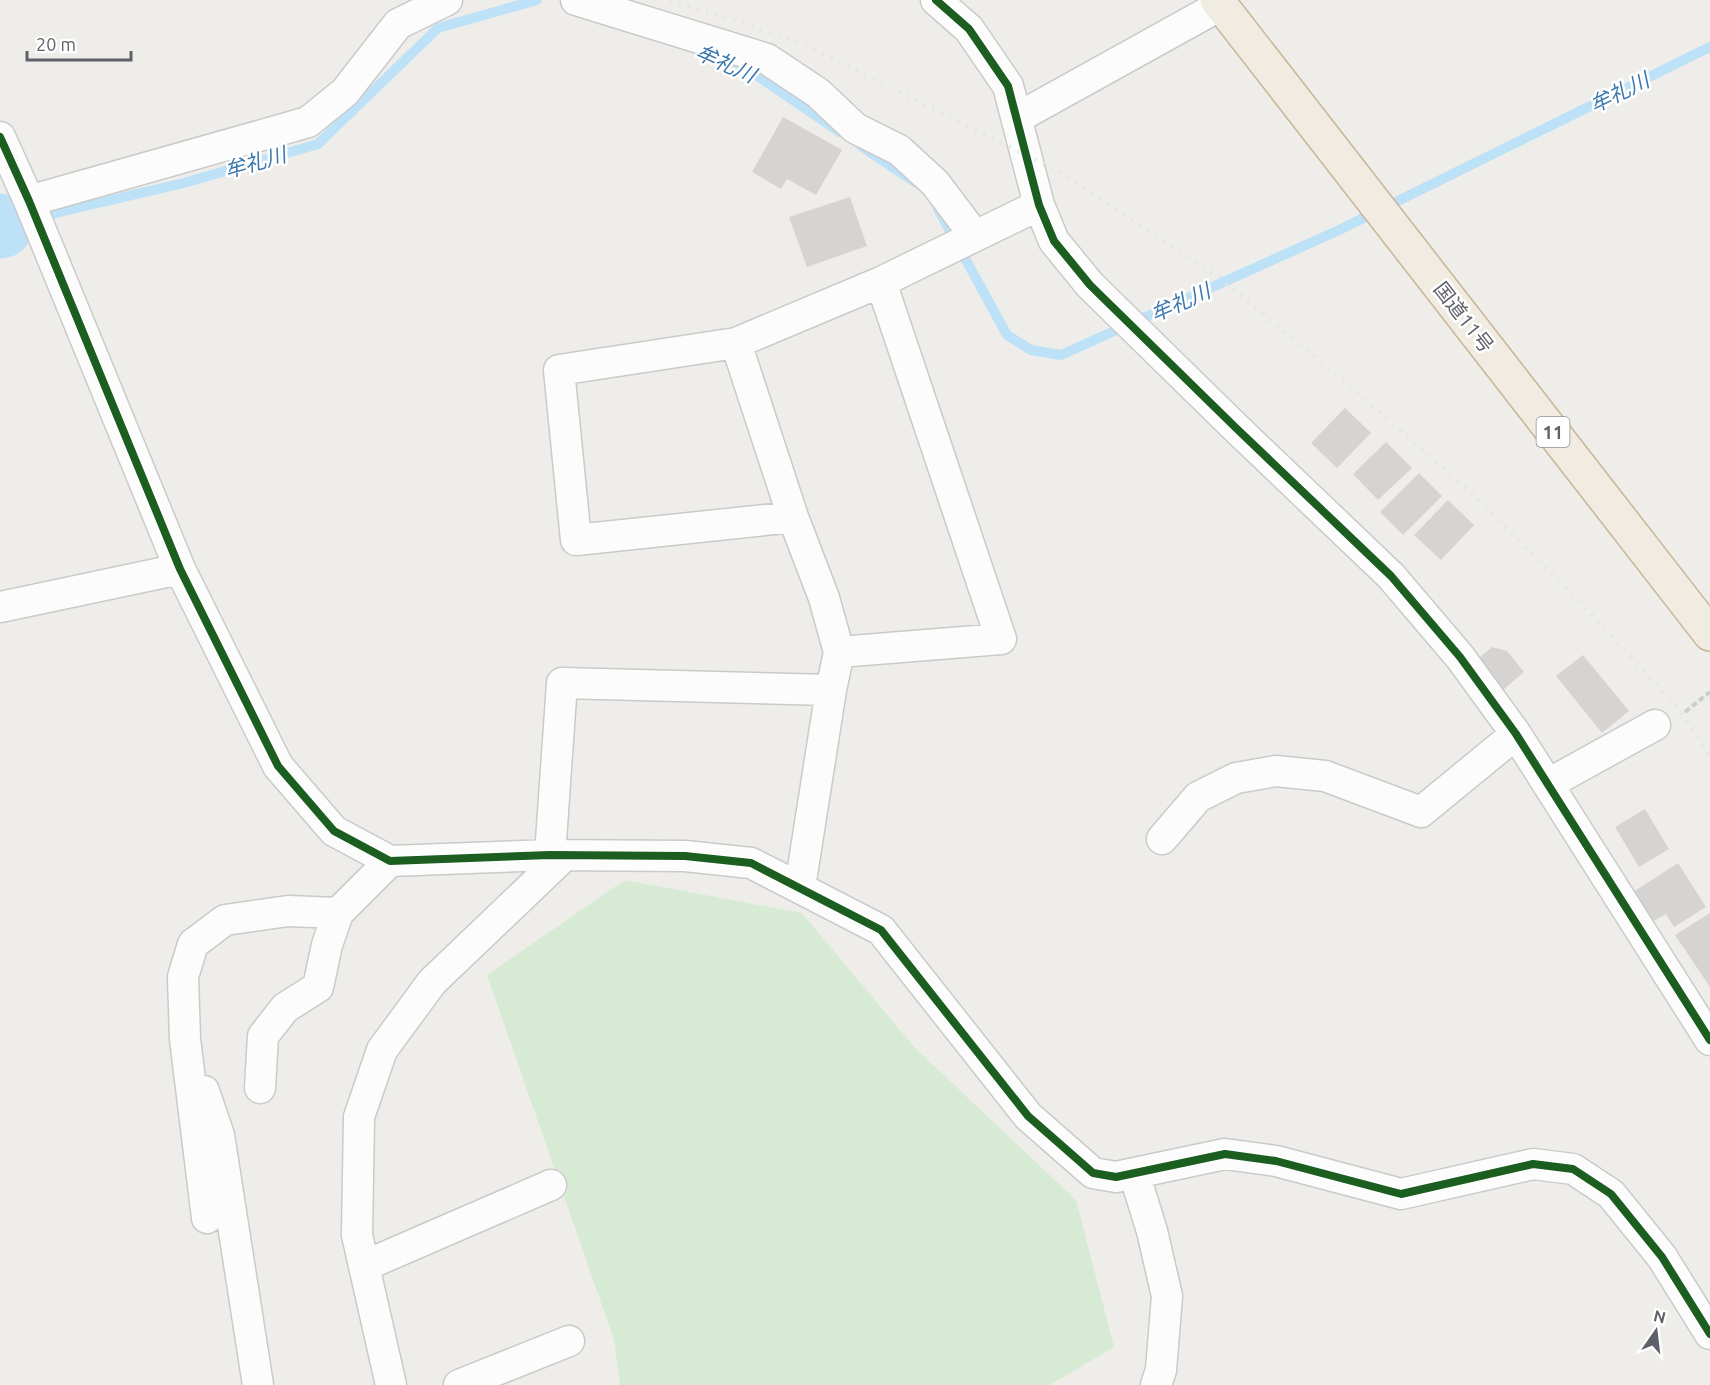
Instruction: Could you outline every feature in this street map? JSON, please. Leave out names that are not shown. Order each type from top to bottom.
[{"type":"highway","name":"国道11号","points":[[1219,2],[1710,634]]},
{"type":"street","points":[[28,201],[308,122],[345,92],[398,24],[447,0]]},
{"type":"street","points":[[576,0],[767,59],[818,93],[855,128],[899,150],[935,183],[963,242]]},
{"type":"street","points":[[936,0],[969,29],[1008,86],[1039,204],[1054,241],[1090,285],[1391,576],[1460,657],[1516,734],[1710,1040]]},
{"type":"street","points":[[1017,118],[1219,2]]},
{"type":"street","points":[[0,137],[180,570],[278,766],[334,831],[390,861],[557,855],[685,856],[751,863],[881,930],[1028,1116],[1093,1173],[1116,1177],[1225,1154],[1276,1161],[1401,1194],[1533,1164],[1573,1169],[1611,1194],[1662,1257],[1710,1334]]},
{"type":"street","points":[[793,517],[576,540],[559,370],[736,343],[881,282],[1039,204]]},
{"type":"street","points":[[839,652],[1001,639],[881,282]]},
{"type":"street","points":[[736,343],[793,517],[824,598],[839,652],[800,887]]},
{"type":"street","points":[[0,607],[180,570]]},
{"type":"street","points":[[391,1385],[357,1235],[359,1117],[382,1050],[432,982],[557,855],[562,683],[831,690]]},
{"type":"street","points":[[1548,784],[1655,725]]},
{"type":"street","points":[[1162,839],[1198,797],[1236,778],[1276,771],[1326,776],[1421,812],[1516,734]]},
{"type":"street","points":[[260,1088],[263,1036],[285,1008],[318,987],[327,945],[338,913],[390,861]]},
{"type":"street","points":[[207,1218],[185,1039],[183,977],[193,944],[225,920],[288,911],[338,913]]},
{"type":"street","points":[[185,1039],[219,1135],[258,1385]]},
{"type":"street","points":[[1134,1173],[1152,1231],[1167,1296],[1161,1370],[1156,1385]]},
{"type":"street","points":[[364,1266],[552,1185]]},
{"type":"street","points":[[459,1385],[569,1341]]},
{"type":"green space","points":[[625,880],[802,913],[915,1048],[1076,1200],[1114,1347],[1050,1385],[620,1385],[614,1340],[487,975]]},
{"type":"building","points":[[783,117],[842,150],[816,195],[787,179],[781,189],[752,172]]},
{"type":"building","points":[[850,197],[867,246],[807,267],[789,217]]},
{"type":"building","points":[[1345,408],[1371,433],[1337,468],[1311,443]]},
{"type":"building","points":[[1386,442],[1412,468],[1378,500],[1353,474]]},
{"type":"building","points":[[1419,473],[1442,496],[1403,535],[1380,512]]},
{"type":"building","points":[[1448,500],[1474,525],[1441,560],[1414,535]]},
{"type":"building","points":[[1492,647],[1507,651],[1524,672],[1496,696],[1470,666]]},
{"type":"building","points":[[1583,655],[1629,711],[1602,733],[1556,676]]},
{"type":"building","points":[[1645,809],[1669,849],[1639,867],[1615,827]]},
{"type":"building","points":[[1678,863],[1706,907],[1674,927],[1666,914],[1652,922],[1633,892]]},
{"type":"building","points":[[1710,913],[1710,987],[1675,935]]},
{"type":"waterway","name":"牟礼川","points":[[0,230],[1,227],[184,183],[318,144],[438,28],[537,0]]},
{"type":"waterway","name":"牟礼川","points":[[938,209],[1007,335],[1031,350],[1061,355],[1337,231],[1710,47]]},
{"type":"waterway","name":"牟礼川","points":[[736,63],[840,132]]},
{"type":"waterway","name":"牟礼川","points":[[861,146],[915,182]]},
{"type":"railway","points":[[670,0],[797,41],[1062,173],[1216,275],[1360,395],[1475,496],[1595,618],[1683,714],[1710,754]]},
{"type":"cycle path","points":[[936,0],[969,29],[1008,86],[1039,205],[1054,241],[1090,285],[1391,576],[1460,657],[1516,734],[1710,1040]]},
{"type":"cycle path","points":[[0,137],[29,201],[180,569],[278,766],[334,831],[390,861],[550,855],[685,856],[751,863],[881,930],[1028,1116],[1093,1173],[1116,1177],[1225,1154],[1276,1161],[1401,1194],[1533,1164],[1573,1169],[1611,1194],[1662,1257],[1710,1334]]}]
